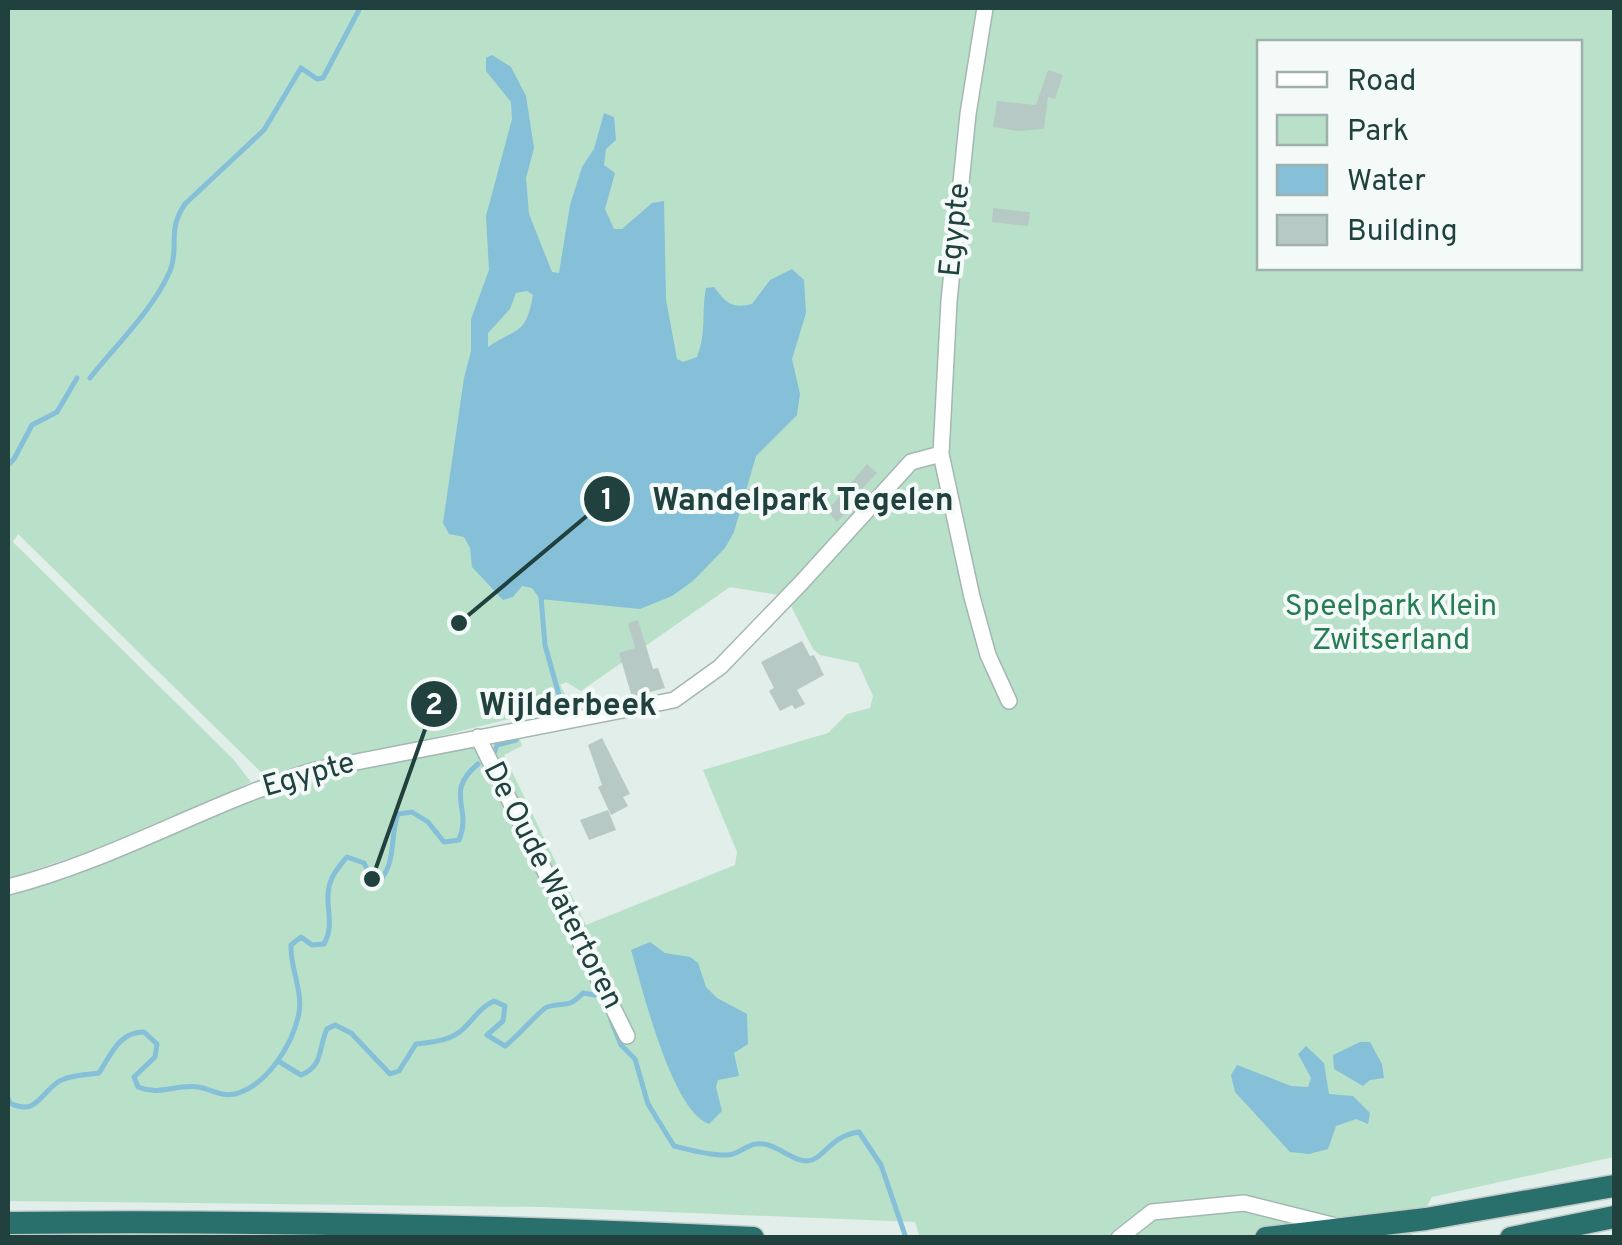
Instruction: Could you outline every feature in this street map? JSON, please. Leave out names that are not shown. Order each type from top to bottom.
[{"type":"highway","points":[[1266,1238],[1535,1202],[1614,1186]]},
{"type":"highway","points":[[1511,1238],[1614,1217]]},
{"type":"highway","points":[[8,1223],[467,1226],[754,1238]]},
{"type":"street","name":"Egypte","points":[[985,8],[968,114],[949,301],[942,454],[972,597],[988,655],[1008,702]]},
{"type":"street","name":"Egypte","points":[[8,887],[83,862],[287,778],[674,700],[698,686],[802,582],[910,462],[942,454]]},
{"type":"street","name":"De Oude Watertoren","points":[[478,737],[627,1036]]},
{"type":"street","points":[[1119,1238],[1152,1212],[1244,1203],[1345,1229]]},
{"type":"green space","name":"Speelpark Klein Zwitserland","points":[[8,8],[1614,8],[1614,1157],[1432,1197],[1410,1238],[920,1238],[915,1222],[543,1207],[8,1201],[8,894],[68,878],[297,782],[477,745],[492,750],[501,740],[519,736],[522,746],[504,755],[586,925],[735,865],[737,852],[703,770],[828,733],[847,714],[870,708],[873,696],[858,663],[820,655],[813,649],[791,606],[796,598],[730,587],[581,691],[566,682],[560,685],[572,707],[268,779],[18,534],[13,542],[234,760],[251,782],[148,831],[8,879]]},
{"type":"water","points":[[492,55],[511,67],[526,96],[534,148],[526,178],[529,214],[552,272],[559,273],[570,205],[582,167],[594,149],[604,113],[614,117],[616,140],[606,149],[604,165],[615,173],[605,209],[614,229],[622,229],[652,203],[664,201],[666,299],[677,359],[683,362],[697,357],[706,288],[714,287],[722,297],[739,306],[752,304],[770,280],[792,269],[804,280],[806,313],[792,359],[800,394],[797,415],[756,456],[734,532],[725,548],[693,581],[672,596],[640,609],[540,599],[532,588],[522,586],[513,597],[503,600],[472,567],[464,537],[449,534],[443,523],[471,351],[471,319],[489,270],[486,216],[512,119],[511,102],[486,71],[486,58]],"holes":[[[527,291],[533,295],[524,324],[488,347],[488,333],[510,309],[516,293]]]},
{"type":"water","points":[[650,942],[665,953],[690,957],[698,963],[706,987],[717,998],[747,1014],[748,1044],[734,1053],[739,1076],[718,1080],[722,1111],[709,1124],[695,1115],[683,1097],[660,1046],[631,950]]},
{"type":"water","points":[[1360,1042],[1370,1042],[1382,1064],[1384,1078],[1370,1080],[1363,1086],[1334,1069],[1333,1055]]},
{"type":"water","points":[[1306,1046],[1324,1063],[1329,1094],[1353,1096],[1370,1113],[1368,1124],[1356,1119],[1336,1126],[1328,1149],[1309,1154],[1290,1152],[1235,1092],[1231,1075],[1237,1065],[1291,1086],[1308,1087],[1311,1078],[1298,1054]]},
{"type":"building","points":[[1048,70],[1063,75],[1055,99],[1048,97],[1044,129],[1018,131],[993,127],[997,101],[1036,105]]},
{"type":"building","points":[[993,208],[1030,212],[1028,226],[992,222]]},
{"type":"building","points":[[867,464],[877,473],[858,493],[851,487],[861,497],[837,522],[827,511]]},
{"type":"building","points":[[638,620],[653,669],[658,668],[665,688],[632,697],[619,653],[635,648],[628,623]]},
{"type":"building","points":[[802,641],[824,675],[797,690],[805,704],[780,711],[769,691],[774,688],[761,662]]},
{"type":"building","points":[[602,738],[630,794],[623,797],[628,806],[611,815],[598,787],[602,785],[588,745]]},
{"type":"building","points":[[608,810],[616,830],[589,840],[580,820]]},
{"type":"waterway","points":[[90,378],[163,285],[173,262],[176,223],[185,204],[264,130],[301,68],[317,79],[323,78],[360,8]]},
{"type":"waterway","points":[[8,465],[32,425],[57,412],[77,378]]},
{"type":"waterway","points":[[541,597],[545,645],[559,695]]},
{"type":"waterway","points":[[493,756],[497,745],[516,740]]},
{"type":"waterway","points":[[8,1098],[10,1103],[26,1107],[62,1080],[99,1073],[122,1040],[144,1032],[157,1044],[155,1057],[134,1077],[138,1087],[198,1087],[230,1095],[258,1082],[285,1050],[299,1013],[291,945],[301,937],[312,945],[324,944],[329,927],[329,886],[337,870],[347,857],[364,863],[372,879],[382,878],[389,863],[398,814],[412,812],[428,822],[444,842],[459,840],[462,783],[478,764]]},
{"type":"waterway","points":[[278,1061],[301,1075],[308,1071],[317,1062],[327,1029],[335,1025],[351,1033],[390,1074],[399,1071],[416,1044],[453,1036],[494,1001],[505,1006],[503,1021],[487,1035],[505,1046],[547,1007],[569,1003],[583,993],[600,996]]},
{"type":"waterway","points":[[611,1020],[621,1045],[635,1059],[648,1104],[674,1146],[727,1155],[763,1144],[807,1161],[841,1138],[859,1132],[881,1165],[906,1238]]},
{"type":"place","name":"Wandelpark Tegelen","points":[[459,623]]},
{"type":"place","name":"Wijlderbeek","points":[[372,879]]}]
